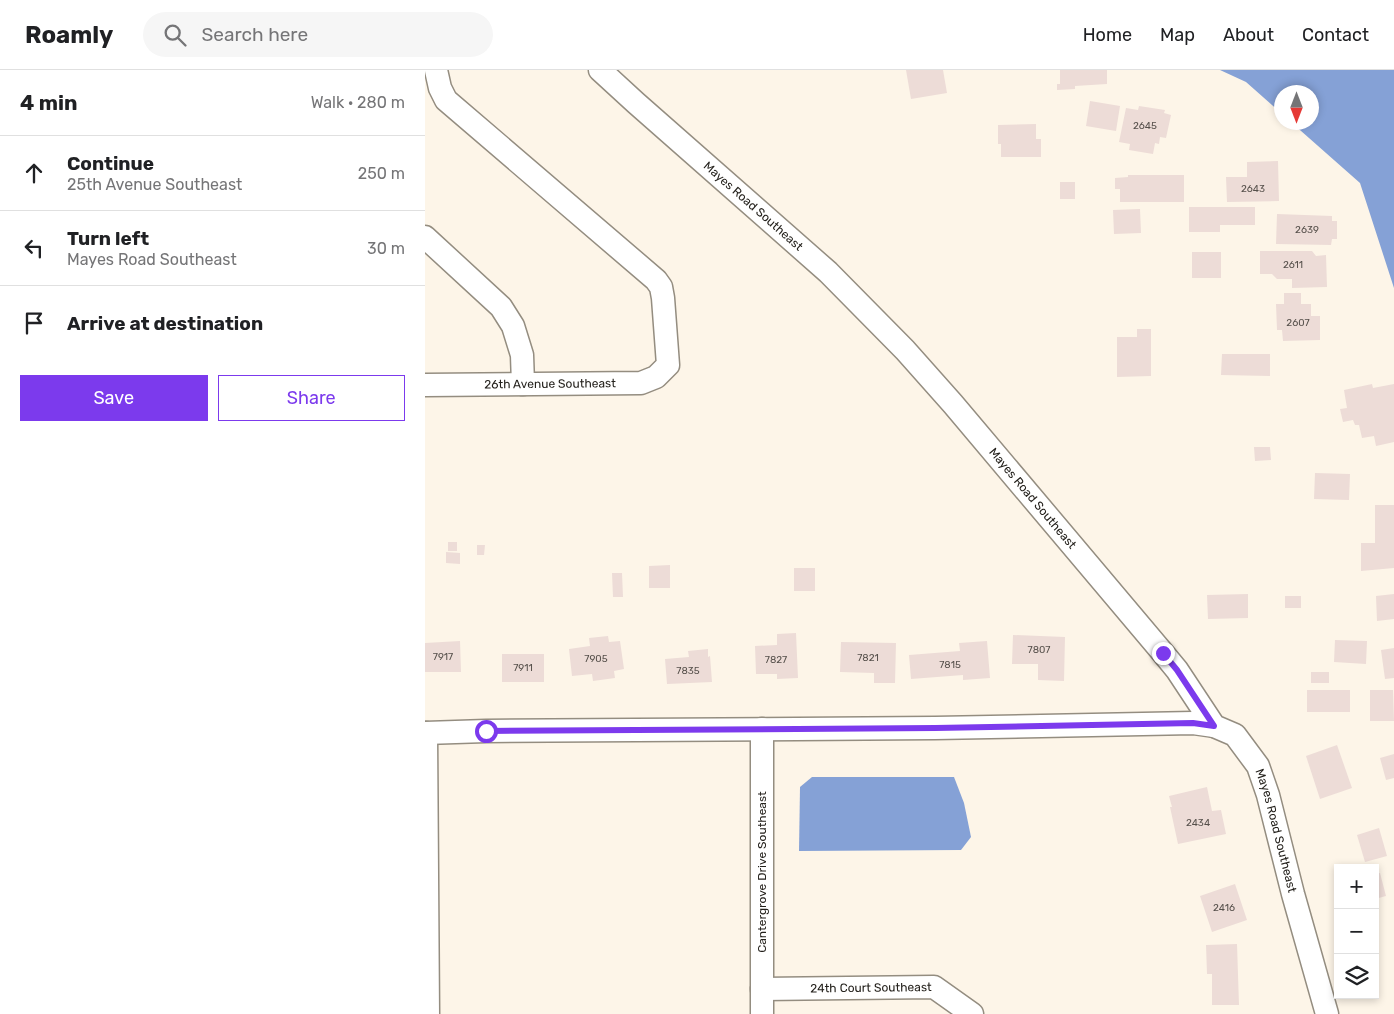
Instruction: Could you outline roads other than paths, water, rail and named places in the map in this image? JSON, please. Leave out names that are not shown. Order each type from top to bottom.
[{"type":"street","name":"26th Avenue Southeast","points":[[425,385],[641,383],[656,377],[668,365],[663,298],[661,287],[656,280],[446,100],[440,88],[436,70]]},
{"type":"street","name":"Mayes Road Southeast","points":[[600,70],[828,272],[905,350],[1122,603],[1177,670],[1214,726],[1235,735],[1258,766],[1268,796],[1327,1014]]},
{"type":"street","points":[[425,236],[501,307],[513,326],[522,355],[523,384]]},
{"type":"street","points":[[428,1014],[426,733],[935,728],[1193,723],[1214,726]]},
{"type":"street","name":"Cantergrove Drive Southeast","points":[[762,729],[762,1014]]},
{"type":"street","name":"24th Court Southeast","points":[[762,989],[935,987],[971,1014]]},
{"type":"water","points":[[1220,70],[1394,70],[1394,288],[1360,183],[1300,130],[1319,130],[1319,85],[1274,85],[1274,107],[1246,82]]},
{"type":"water","points":[[812,777],[954,777],[964,803],[971,837],[961,850],[799,851],[800,787]]}]
